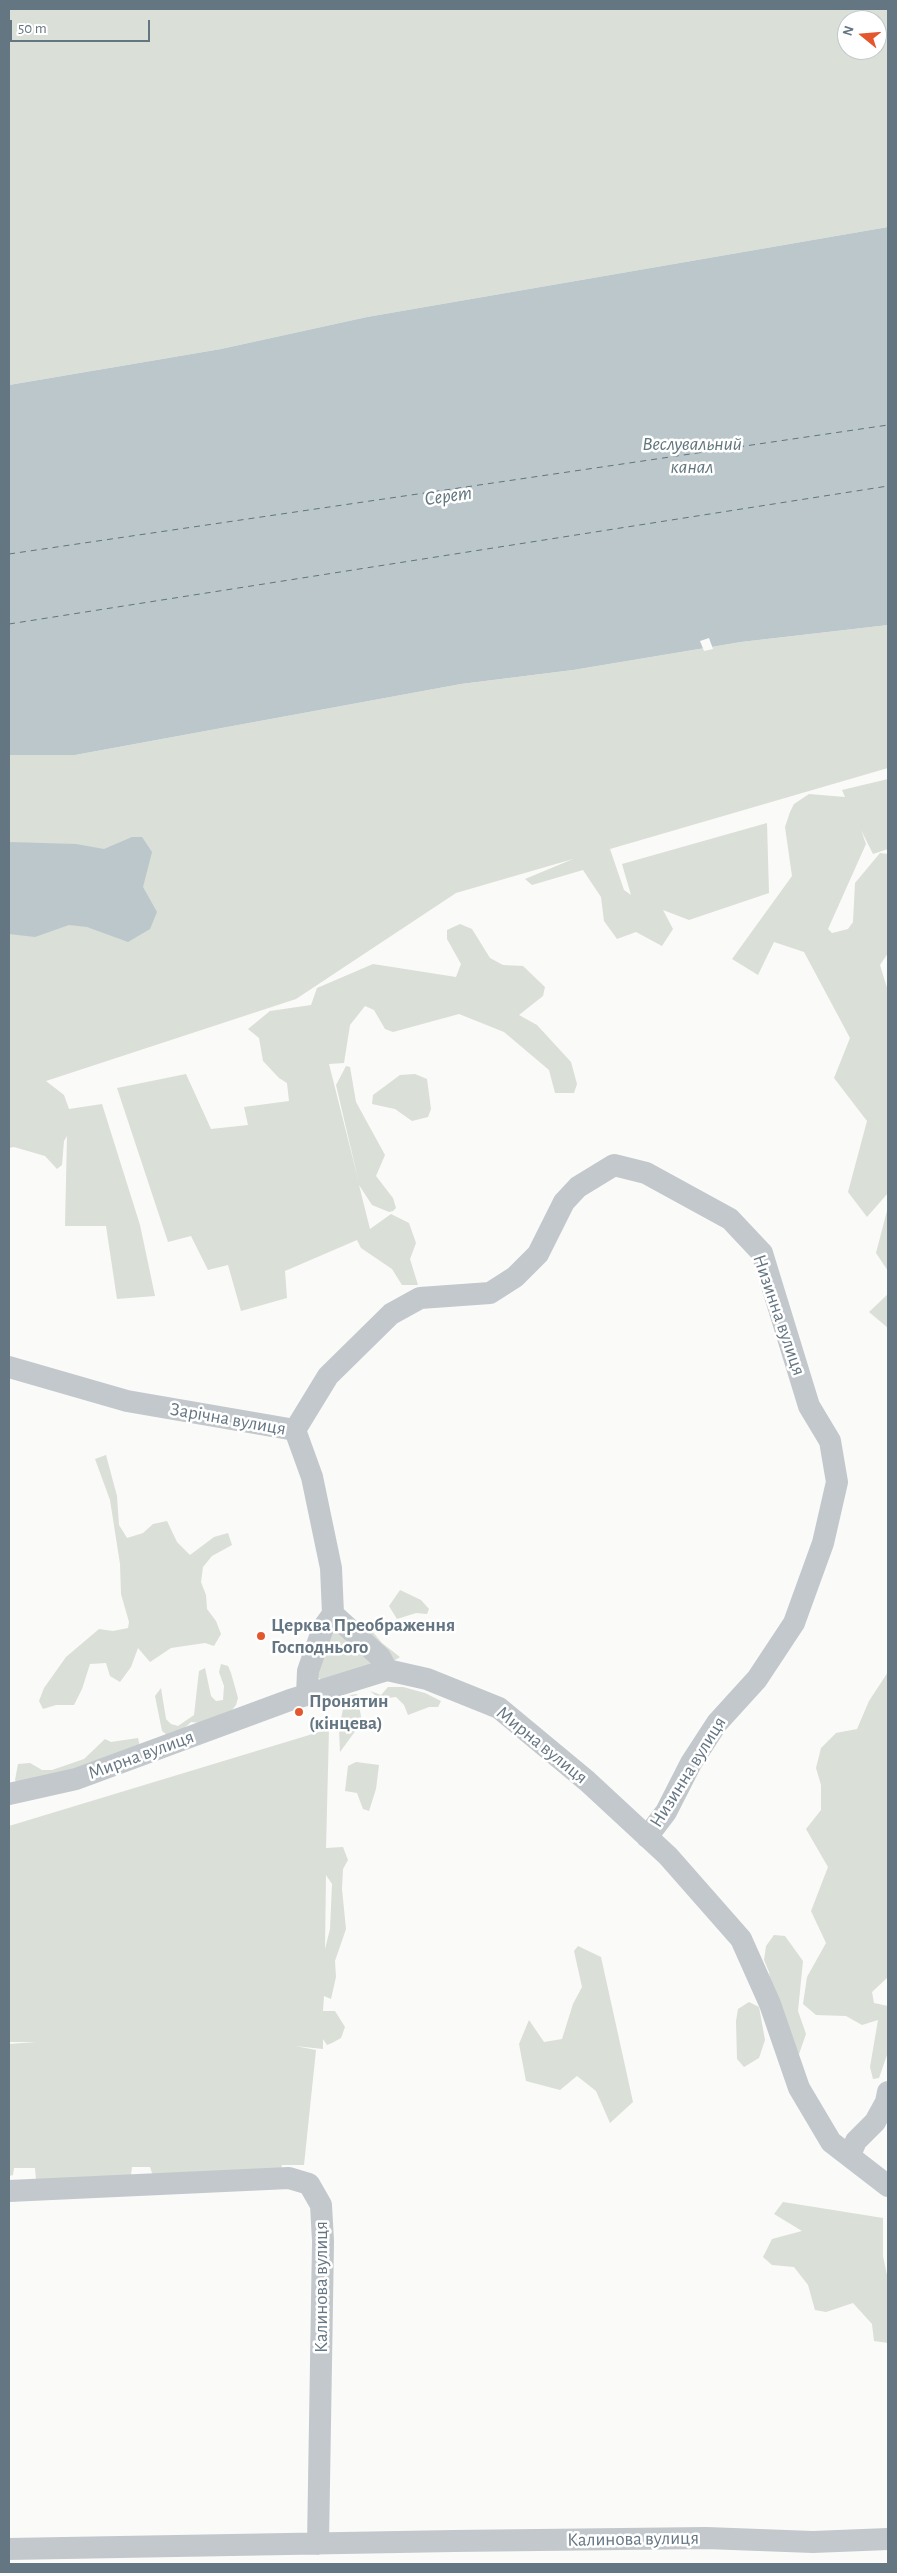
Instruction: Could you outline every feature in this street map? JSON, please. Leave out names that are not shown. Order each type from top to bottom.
[{"type":"street","name":"Низинна вулиця","points":[[295,1430],[328,1376],[391,1314],[420,1298],[490,1293],[515,1277],[538,1254],[564,1202],[578,1187],[614,1165],[646,1173],[730,1219],[762,1253],[809,1406],[830,1441],[837,1482],[823,1543],[794,1623],[757,1679],[717,1722],[691,1763],[666,1812],[647,1837]]},
{"type":"street","name":"Зарічна вулиця","points":[[9,1367],[127,1401],[295,1430],[314,1486],[331,1568],[333,1614]]},
{"type":"street","points":[[307,1694],[308,1671],[323,1628],[333,1614],[380,1657],[387,1670]]},
{"type":"street","name":"Мирна вулиця","points":[[9,1794],[76,1779],[307,1694],[387,1670],[427,1679],[499,1708],[588,1781],[668,1856],[741,1940],[770,2004],[799,2088],[831,2142],[888,2186]]},
{"type":"street","points":[[850,2155],[856,2141],[875,2122],[886,2102],[888,2092]]},
{"type":"street","name":"Калинова вулиця","points":[[9,2191],[290,2178],[309,2184],[321,2205],[322,2241],[318,2544]]},
{"type":"street","name":"Калинова вулиця","points":[[9,2549],[706,2538],[813,2542],[888,2539]]},
{"type":"shaded area","points":[[9,9],[888,9],[888,227],[367,317],[221,349],[9,385]]},
{"type":"shaded area","points":[[888,625],[888,768],[610,849],[624,890],[631,895],[622,864],[767,823],[769,893],[689,920],[663,910],[673,929],[662,946],[636,932],[617,939],[604,921],[601,897],[583,870],[532,885],[525,879],[573,859],[456,893],[296,999],[46,1081],[64,1095],[69,1109],[102,1104],[140,1225],[155,1296],[117,1299],[106,1226],[65,1226],[67,1136],[64,1141],[62,1165],[57,1169],[45,1156],[14,1147],[9,1148],[9,755],[75,755],[461,684],[573,670],[741,642]]},
{"type":"shaded area","points":[[888,779],[888,849],[873,854],[861,830],[866,844],[828,929],[832,933],[848,929],[853,922],[855,883],[880,853],[888,854],[888,953],[880,965],[888,991],[888,1193],[867,1217],[848,1192],[867,1121],[834,1078],[850,1038],[804,952],[774,942],[758,975],[732,959],[792,876],[785,827],[794,804],[809,794],[845,797],[842,790]]},
{"type":"shaded area","points":[[460,924],[472,929],[490,958],[503,965],[523,966],[545,987],[543,996],[519,1015],[537,1025],[571,1062],[577,1084],[574,1093],[555,1093],[549,1070],[504,1032],[459,1014],[393,1032],[385,1029],[374,1010],[365,1006],[350,1025],[344,1063],[329,1064],[359,1183],[336,1085],[346,1066],[350,1067],[356,1102],[385,1155],[376,1176],[393,1198],[396,1208],[389,1212],[372,1205],[359,1185],[370,1229],[391,1214],[409,1223],[416,1243],[410,1259],[418,1285],[402,1285],[392,1269],[361,1248],[357,1240],[285,1271],[287,1298],[241,1311],[228,1265],[208,1270],[191,1236],[168,1242],[117,1088],[186,1074],[211,1129],[248,1125],[244,1107],[289,1101],[287,1083],[279,1078],[263,1061],[259,1038],[248,1029],[270,1011],[311,1005],[317,988],[373,964],[456,977],[461,964],[447,939],[447,930]]},
{"type":"shaded area","points":[[415,1074],[427,1079],[431,1109],[428,1117],[412,1121],[395,1109],[372,1104],[373,1095],[400,1075]]},
{"type":"shaded area","points":[[888,1207],[888,1271],[876,1253]]},
{"type":"shaded area","points":[[888,1294],[888,1328],[869,1312]]},
{"type":"shaded area","points":[[106,1455],[117,1496],[119,1525],[127,1538],[143,1533],[153,1524],[167,1521],[177,1542],[190,1555],[214,1537],[228,1533],[232,1545],[212,1556],[203,1567],[201,1582],[206,1595],[207,1609],[216,1621],[221,1634],[214,1646],[205,1643],[171,1648],[150,1662],[138,1648],[131,1667],[120,1682],[110,1676],[106,1663],[90,1664],[82,1689],[74,1705],[56,1705],[43,1709],[39,1701],[44,1688],[66,1657],[99,1629],[113,1631],[128,1628],[129,1622],[121,1594],[120,1564],[110,1500],[95,1459]]},
{"type":"shaded area","points":[[400,1590],[421,1600],[429,1609],[427,1614],[416,1613],[397,1619],[389,1606]]},
{"type":"shaded area","points":[[367,1625],[382,1643],[400,1657],[389,1664],[360,1626]]},
{"type":"shaded area","points":[[332,1631],[342,1631],[375,1664],[324,1682],[319,1678],[317,1670]]},
{"type":"shaded area","points":[[221,1664],[228,1666],[231,1673],[238,1698],[236,1705],[232,1710],[200,1723],[191,1722],[172,1739],[162,1731],[155,1696],[161,1688],[166,1719],[171,1724],[178,1726],[194,1715],[199,1671],[205,1668],[211,1696],[216,1701],[223,1700],[224,1686],[219,1672]]},
{"type":"shaded area","points":[[888,1672],[888,1977],[872,1992],[874,2003],[888,2006],[888,2052],[879,2078],[873,2079],[870,2067],[878,2020],[862,2025],[846,2016],[816,2015],[803,2004],[807,1977],[826,1943],[811,1911],[828,1867],[806,1829],[821,1810],[821,1785],[816,1768],[821,1748],[836,1733],[857,1729],[869,1701]]},
{"type":"shaded area","points":[[388,1687],[403,1687],[425,1693],[441,1701],[438,1707],[429,1707],[408,1715],[404,1705],[396,1697],[380,1699],[370,1691],[381,1695]]},
{"type":"shaded area","points":[[357,1694],[362,1722],[340,1752],[339,1729],[345,1699],[350,1695]]},
{"type":"shaded area","points":[[329,1729],[326,1848],[343,1847],[348,1860],[343,1869],[342,1889],[346,1929],[335,1961],[336,1977],[331,1999],[324,1996],[323,2011],[335,2011],[345,2027],[341,2038],[332,2043],[327,2045],[323,2039],[323,2049],[295,2046],[316,2050],[304,2165],[282,2165],[281,2170],[153,2176],[150,2167],[132,2167],[131,2175],[36,2180],[35,2168],[14,2168],[13,2175],[9,2176],[9,2044],[36,2042],[9,2042],[9,1826]],"holes":[[[326,1875],[332,1884],[330,1929],[325,1949]]]},
{"type":"shaded area","points":[[138,1738],[140,1747],[21,1790],[15,1780],[18,1764],[30,1763],[42,1770],[52,1770],[84,1759],[105,1739],[111,1742]]},
{"type":"shaded area","points":[[356,1762],[379,1765],[376,1789],[369,1811],[363,1809],[357,1793],[345,1791],[348,1766]]},
{"type":"shaded area","points":[[774,1935],[785,1936],[803,1961],[798,2011],[806,2034],[798,2057],[777,2026],[769,1972],[764,1960],[766,1946]]},
{"type":"shaded area","points":[[578,1946],[601,1957],[633,2102],[610,2123],[596,2091],[577,2076],[560,2090],[526,2081],[519,2044],[529,2020],[544,2042],[562,2039],[573,2004],[582,1987],[574,1951]]},
{"type":"shaded area","points":[[749,2002],[759,2007],[765,2040],[759,2058],[744,2067],[737,2059],[736,2021],[738,2009]]},
{"type":"shaded area","points":[[783,2202],[883,2218],[883,2256],[888,2280],[888,2343],[874,2341],[872,2324],[853,2303],[826,2312],[815,2310],[808,2285],[794,2267],[772,2265],[763,2257],[772,2239],[802,2231],[774,2214]]},
{"type":"water","name":"Веслувальний канал","points":[[888,227],[888,625],[741,642],[573,670],[461,684],[75,755],[9,755],[9,385],[221,349],[367,317]]},
{"type":"water","points":[[132,837],[142,837],[152,852],[143,887],[157,912],[150,929],[128,942],[87,927],[69,925],[35,937],[9,934],[9,842],[76,844],[104,849]]},
{"type":"pier","points":[[709,638],[713,649],[704,651],[700,641]]},
{"type":"ferry route","points":[[9,554],[888,425]]},
{"type":"ferry route","points":[[9,624],[888,486]]},
{"type":"place","name":"Церква Преображення Господнього","points":[[261,1636]]},
{"type":"place","name":"Пронятин (кінцева)","points":[[299,1712]]},
{"type":"water label","name":"Серет","points":[[448,496]]}]
